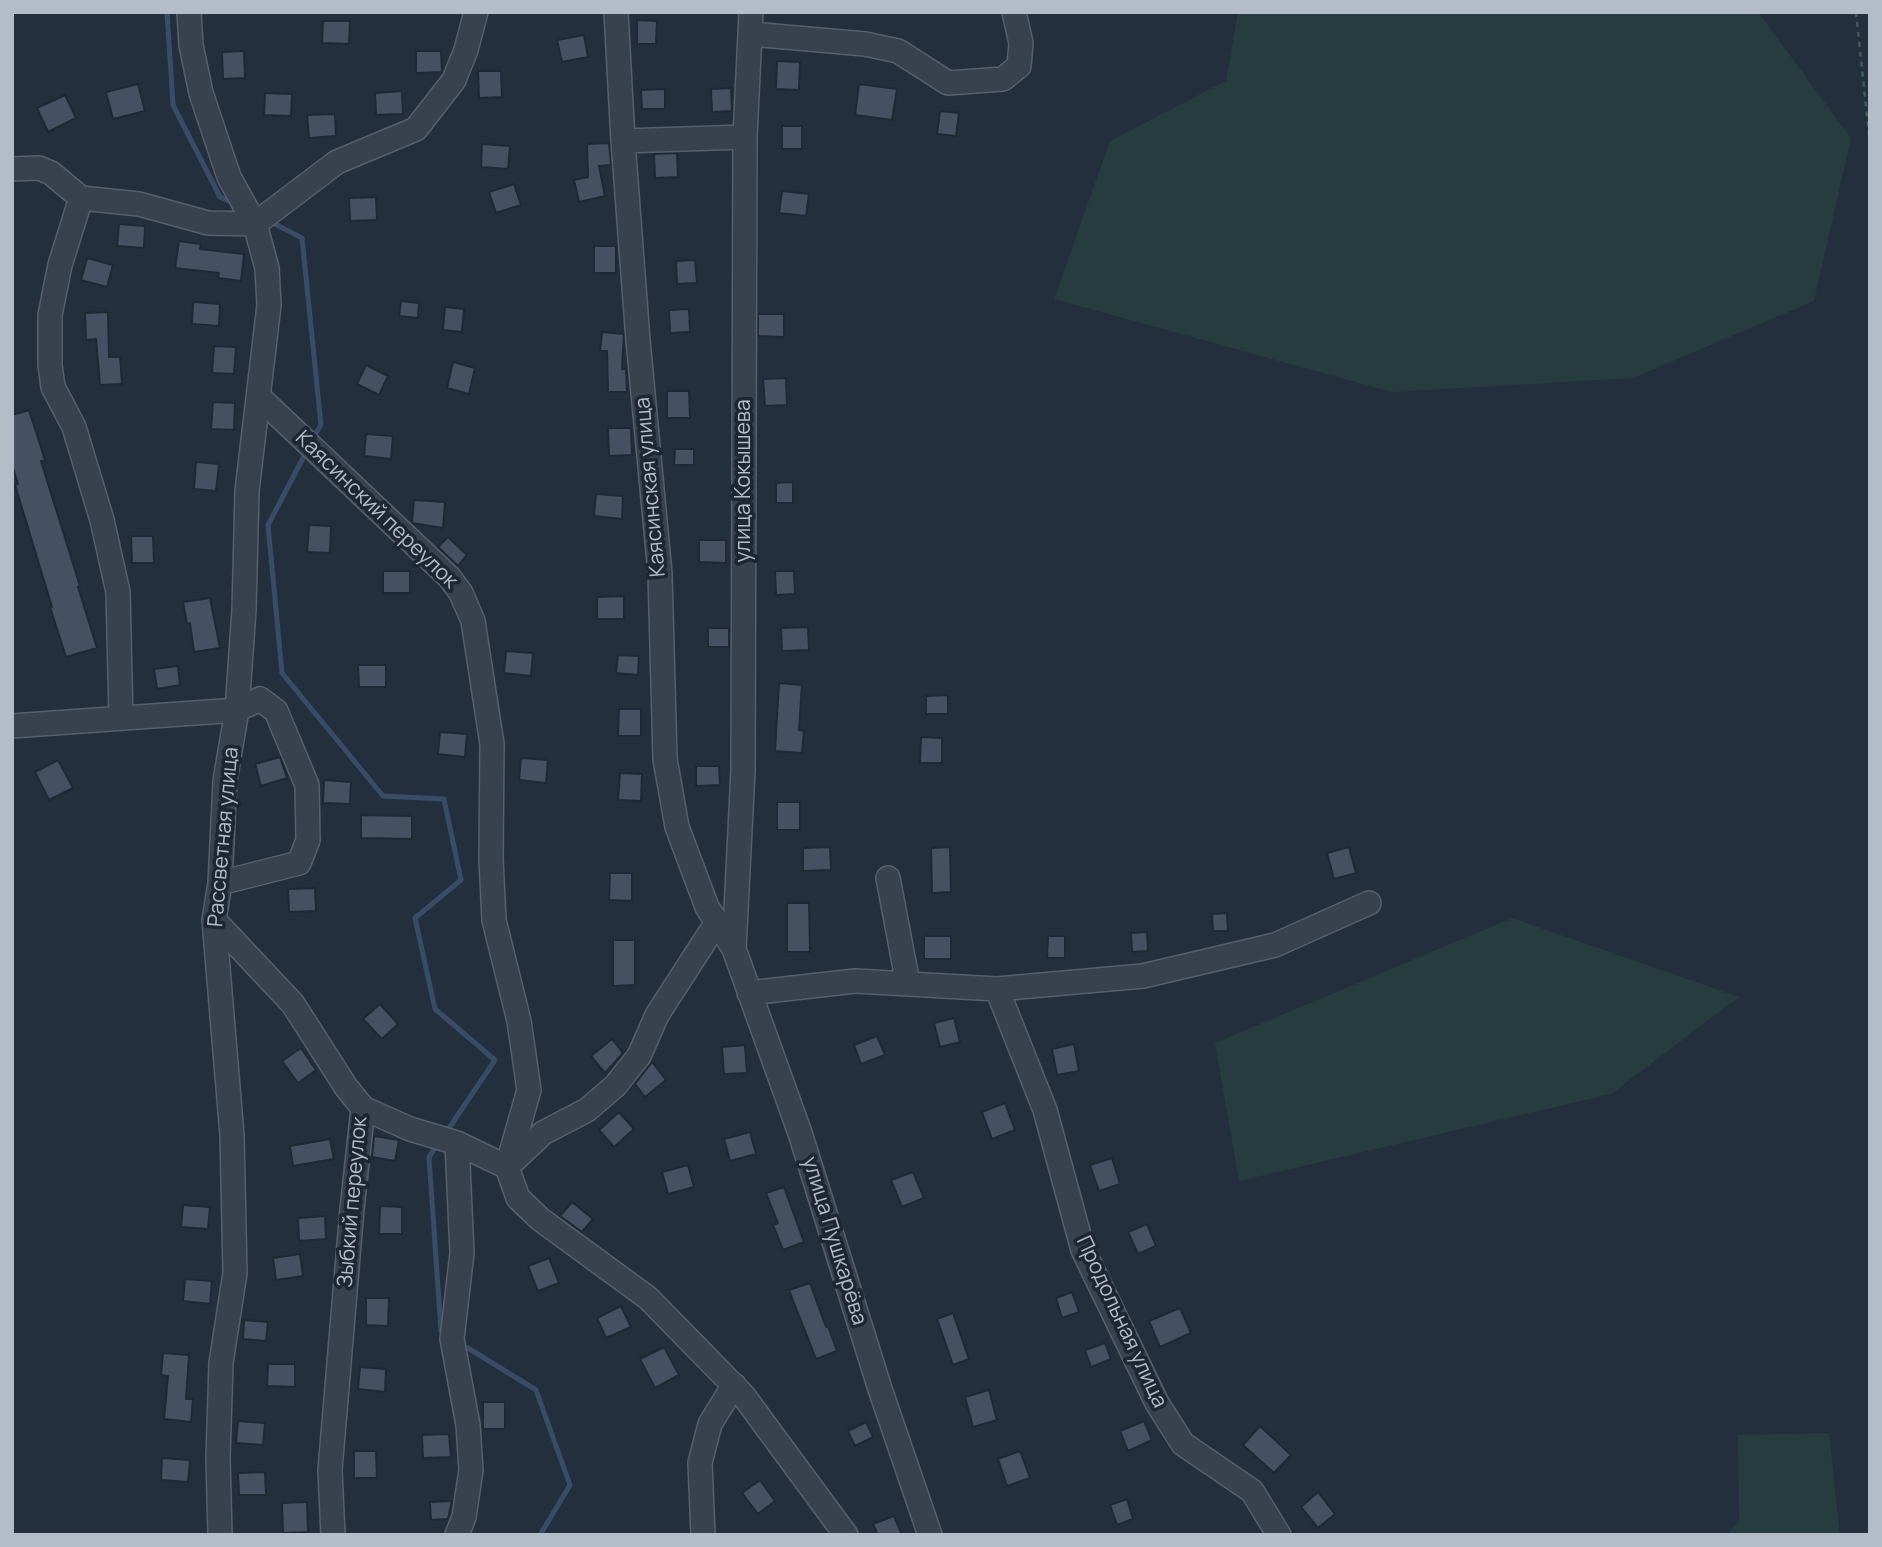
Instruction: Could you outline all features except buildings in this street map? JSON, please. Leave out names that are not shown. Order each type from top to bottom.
[{"type":"street","name":"Рассветная улица","points":[[189,12],[191,45],[201,93],[229,177],[255,224],[267,268],[269,305],[247,491],[244,610],[237,710],[225,781],[220,883],[214,920],[232,1135],[235,1273],[221,1363],[218,1458],[220,1535]]},
{"type":"street","points":[[12,169],[39,167],[51,173],[82,198],[139,204],[208,223],[255,224],[337,162],[416,129],[454,80],[466,50],[476,12]]},
{"type":"street","name":"Каясинская улица","points":[[616,12],[623,141],[660,572],[664,759],[677,827],[700,889],[733,949]]},
{"type":"street","points":[[751,23],[898,51],[948,83],[1003,79],[1019,66],[1021,43],[1014,12]]},
{"type":"street","name":"улица Кокышева","points":[[733,949],[743,771],[745,137],[751,23]]},
{"type":"street","points":[[623,141],[745,137]]},
{"type":"street","points":[[82,198],[60,265],[50,314],[50,365],[53,387],[74,427],[102,520],[118,593],[121,718]]},
{"type":"street","name":"Каясинский переулок","points":[[259,397],[449,577],[461,593],[473,621],[492,744],[491,859],[494,920],[519,1021],[529,1090],[506,1167]]},
{"type":"street","points":[[12,726],[237,710],[260,699],[276,711],[307,785],[308,840],[299,863],[220,883]]},
{"type":"street","points":[[888,878],[908,984]]},
{"type":"street","points":[[750,993],[855,981],[997,989],[1143,976],[1275,945],[1369,903]]},
{"type":"street","name":"Зыбкий переулок","points":[[214,920],[293,1004],[346,1087],[363,1108],[330,1470],[333,1535]]},
{"type":"street","points":[[506,1167],[543,1133],[587,1110],[615,1086],[639,1056],[657,1015],[717,922]]},
{"type":"street","name":"улица Пушкарёва","points":[[733,949],[800,1133],[880,1389],[930,1535]]},
{"type":"street","name":"Продольная улица","points":[[997,989],[1045,1110],[1083,1250],[1157,1403],[1183,1444],[1252,1491],[1279,1535]]},
{"type":"street","points":[[363,1108],[410,1129],[447,1140],[506,1167],[518,1198],[540,1219],[648,1298],[734,1385],[846,1535]]},
{"type":"street","points":[[447,1140],[462,1254],[452,1339],[468,1424],[471,1470],[464,1517],[457,1535]]},
{"type":"street","points":[[703,1535],[700,1463],[710,1424],[734,1385]]},
{"type":"path","points":[[1856,12],[1870,144]]},
{"type":"green space","points":[[1238,12],[1758,12],[1851,138],[1814,301],[1633,378],[1392,392],[1054,299],[1110,141],[1226,81]]},
{"type":"green space","points":[[1512,918],[1739,997],[1611,1094],[1239,1181],[1215,1043]]},
{"type":"green space","points":[[1829,1433],[1840,1535],[1727,1535],[1739,1520],[1738,1435]]},
{"type":"waterway","points":[[167,12],[173,105],[220,197],[233,203]]},
{"type":"waterway","points":[[269,221],[302,238],[321,425],[316,433]]},
{"type":"waterway","points":[[303,458],[268,525],[282,673],[383,796],[444,799],[461,880],[415,918],[435,1009],[495,1060],[445,1134]]},
{"type":"waterway","points":[[437,1145],[429,1157],[441,1331]]},
{"type":"waterway","points":[[468,1348],[536,1390],[570,1485],[540,1535]]}]
